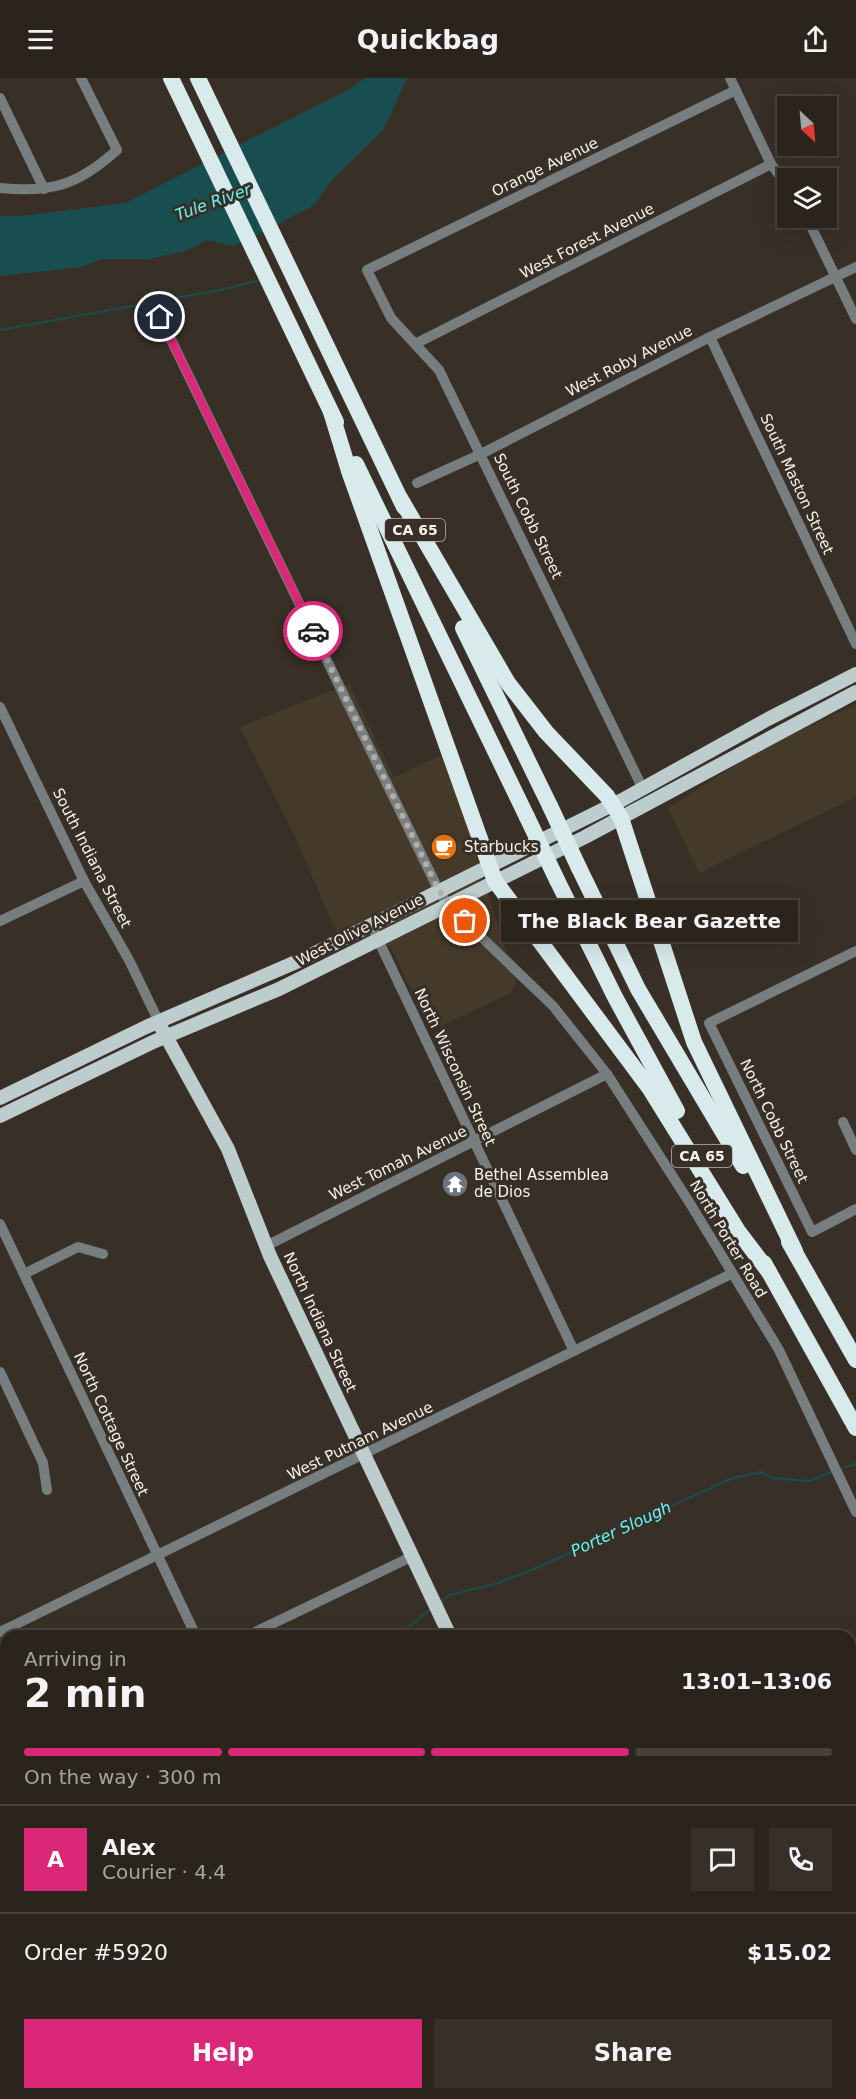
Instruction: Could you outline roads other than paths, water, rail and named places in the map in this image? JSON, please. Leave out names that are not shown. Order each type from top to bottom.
[{"type":"highway","name":"CA 65","points":[[171,78],[258,263],[557,880],[646,1057],[856,1428]]},
{"type":"highway","name":"CA 65","points":[[198,78],[638,989],[795,1251],[856,1360]]},
{"type":"highway","points":[[331,412],[349,471],[479,832],[491,874],[650,1089],[738,1231],[769,1272]]},
{"type":"highway","points":[[400,498],[508,683],[546,732],[617,811],[694,1042],[795,1251]]},
{"type":"main road","name":"West Olive Avenue","points":[[617,811],[643,789],[728,741],[856,674]]},
{"type":"main road","name":"West Olive Avenue","points":[[0,1098],[159,1022],[252,984],[371,925],[443,898],[617,811],[701,774],[856,692]]},
{"type":"main road","points":[[701,774],[701,767],[723,753],[728,741]]},
{"type":"main road","name":"West Olive Avenue","points":[[0,1116],[166,1036],[258,999],[378,940],[443,898]]},
{"type":"main road","name":"North Indiana Street","points":[[159,1022],[228,1149],[266,1246],[447,1630]]},
{"type":"street","points":[[0,188],[32,191],[61,186],[93,171],[117,150],[81,78]]},
{"type":"street","points":[[729,78],[777,172]]},
{"type":"street","name":"Orange Avenue","points":[[367,270],[736,90]]},
{"type":"street","points":[[0,98],[44,189]]},
{"type":"street","name":"West Forest Avenue","points":[[417,344],[771,164]]},
{"type":"street","points":[[812,228],[856,319]]},
{"type":"street","name":"West Roby Avenue","points":[[417,483],[481,454],[710,337],[856,267]]},
{"type":"street","name":"South Cobb Street","points":[[367,270],[391,318],[439,370],[643,789]]},
{"type":"street","name":"North Porter Road","points":[[160,317],[443,898],[553,1006],[607,1074],[691,1205],[779,1350],[856,1512]]},
{"type":"street","name":"South Maston Street","points":[[710,337],[856,644]]},
{"type":"street","name":"South Indiana Street","points":[[0,707],[84,881],[129,960],[159,1022]]},
{"type":"street","points":[[0,921],[84,881]]},
{"type":"street","name":"North Wisconsin Street","points":[[371,925],[574,1351]]},
{"type":"street","name":"North Cobb Street","points":[[856,951],[710,1023],[812,1232],[856,1209]]},
{"type":"street","name":"West Tomah Avenue","points":[[266,1246],[607,1074]]},
{"type":"street","points":[[843,1122],[856,1150]]},
{"type":"street","name":"North Cottage Street","points":[[0,1224],[193,1630]]},
{"type":"street","points":[[24,1274],[78,1247],[103,1254]]},
{"type":"street","name":"West Putnam Avenue","points":[[4,1630],[364,1456],[731,1274]]},
{"type":"street","points":[[0,1372],[43,1463],[47,1490]]},
{"type":"street","points":[[260,1630],[413,1557]]},
{"type":"water","name":"Tule River","points":[[365,78],[407,78],[384,129],[333,179],[314,205],[232,246],[207,240],[185,251],[150,259],[102,259],[81,267],[0,276],[0,216],[22,216],[125,203],[348,90]]},
{"type":"waterway","points":[[0,330],[225,289],[260,280]]},
{"type":"waterway","name":"Porter Slough","points":[[839,1469],[856,1464]]},
{"type":"waterway","name":"Porter Slough","points":[[439,1603],[450,1595],[498,1583],[539,1567],[730,1479],[761,1472],[772,1478],[809,1481],[834,1471]]},
{"type":"waterway","name":"Porter Slough","points":[[404,1630],[432,1608]]},
{"type":"place","name":"Starbucks","points":[[444,847]]},
{"type":"place","name":"The Black Bear Gazette","points":[[465,921]]},
{"type":"place","name":"Bethel Assemblea de Dios","points":[[455,1184]]}]
